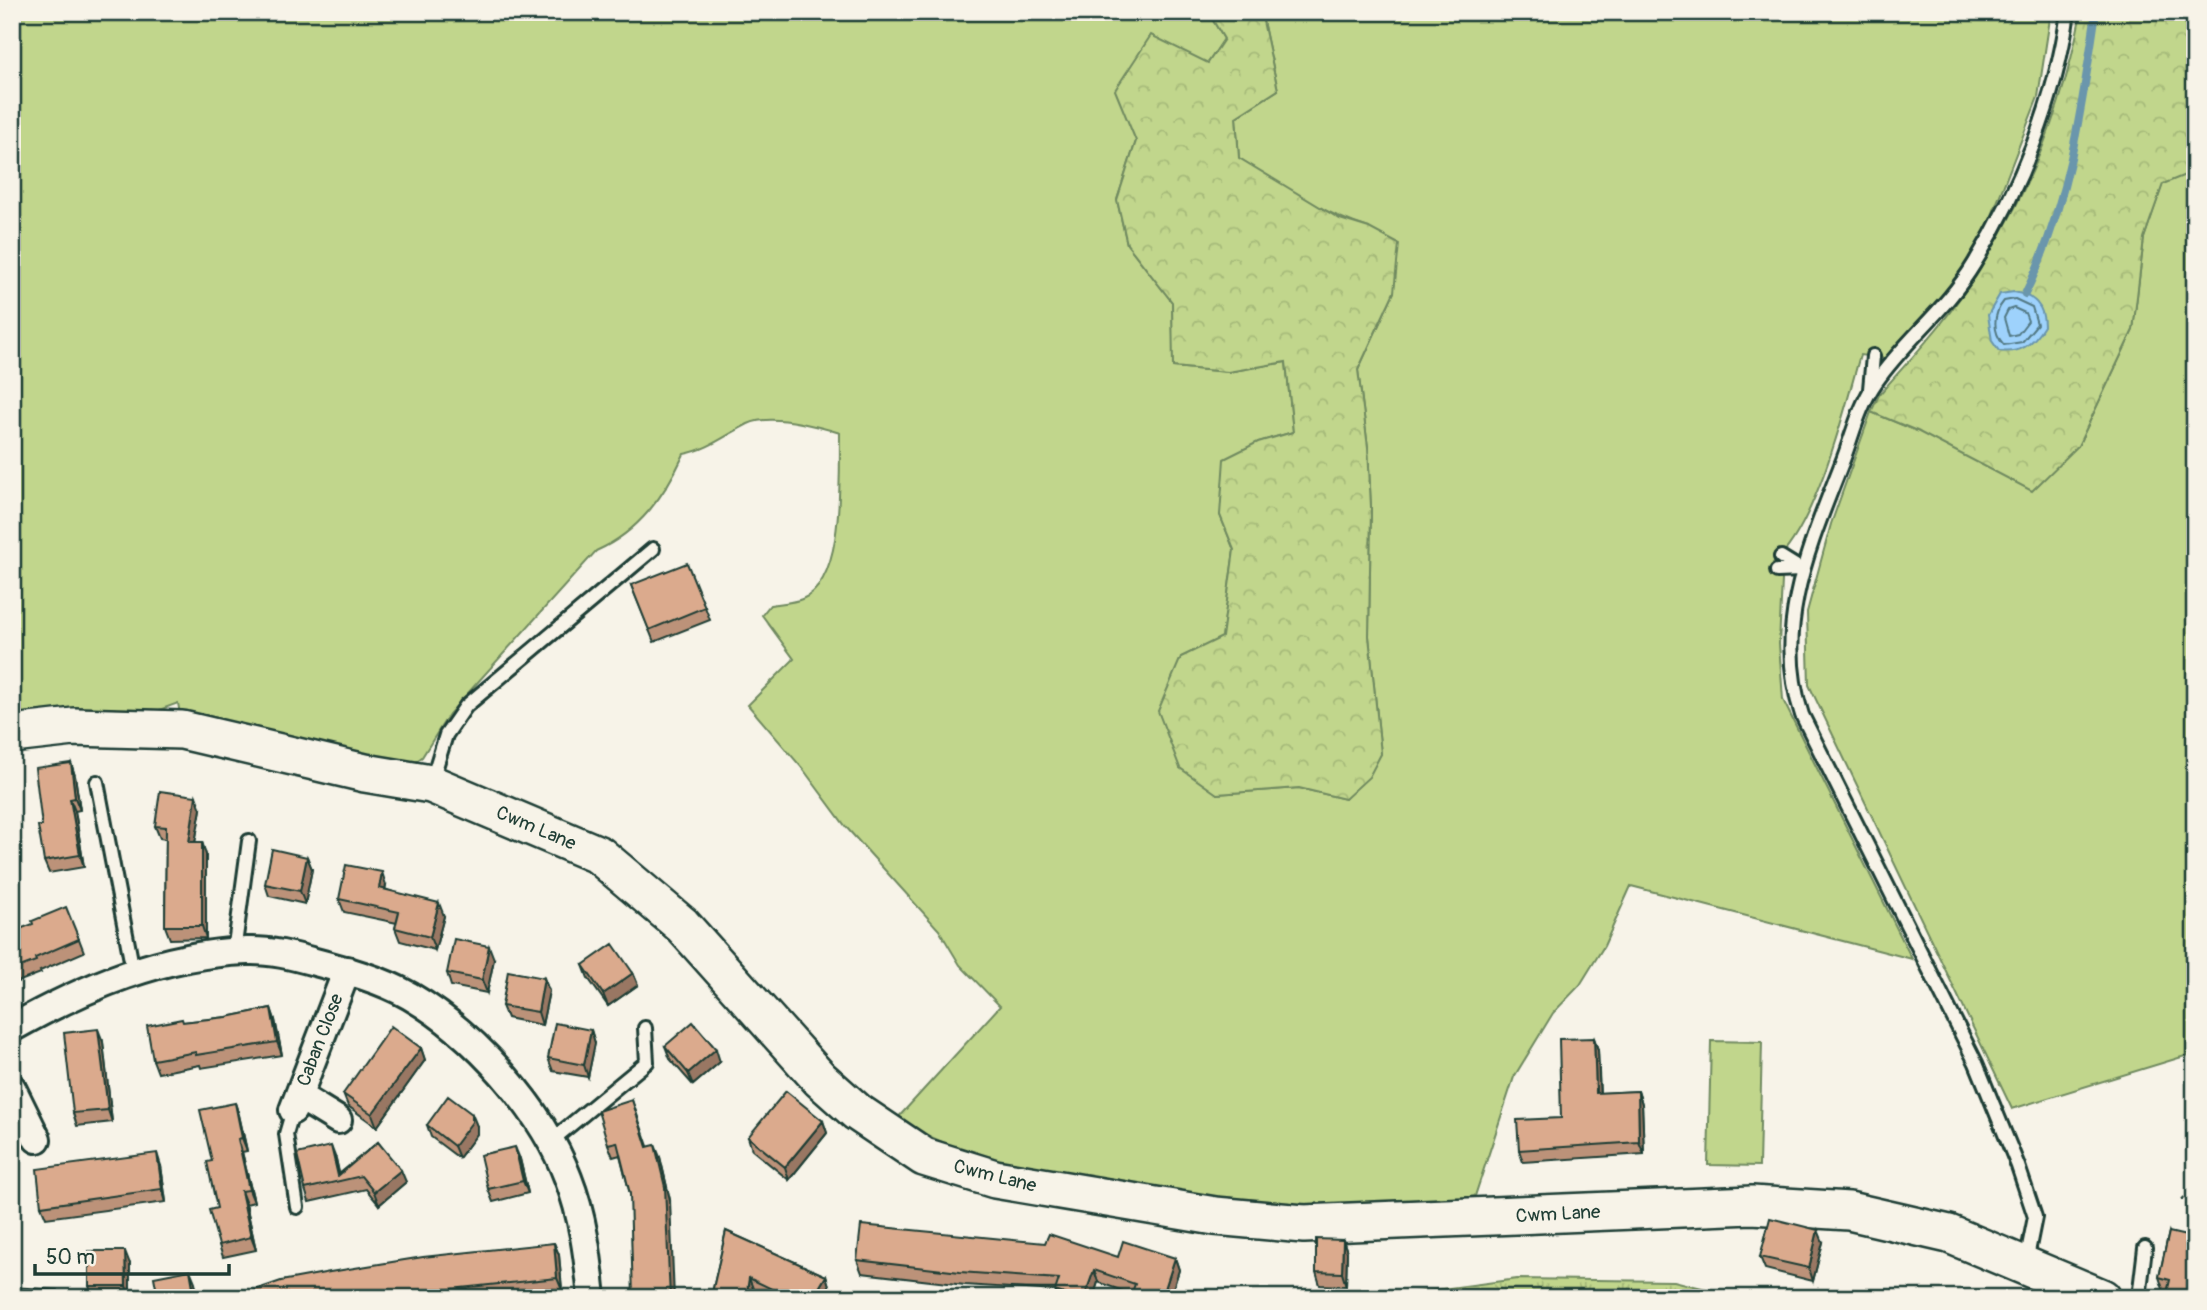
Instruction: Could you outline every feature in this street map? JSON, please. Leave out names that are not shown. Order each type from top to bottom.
[{"type":"street","name":"Cwm Lane","points":[[12,734],[74,727],[182,730],[365,773],[431,783],[599,855],[682,925],[820,1079],[857,1112],[924,1157],[995,1179],[1188,1212],[1304,1224],[1752,1205],[1849,1211],[1949,1234],[2025,1263],[2102,1298]]},
{"type":"street","points":[[12,1028],[91,987],[132,971],[199,955],[234,952],[285,954],[347,970],[410,996],[450,1026],[496,1068],[533,1112],[551,1141],[568,1179],[587,1246],[592,1298]]},
{"type":"street","name":"Caban Close","points":[[296,1103],[347,970]]},
{"type":"street","points":[[12,1087],[37,1139]]},
{"type":"street","points":[[296,1103],[338,1120]]},
{"type":"lane","points":[[2025,1263],[2035,1217],[2018,1166],[1976,1063],[1822,757],[1795,694],[1791,671],[1793,622],[1802,570],[1834,499],[1857,417],[1875,383],[1943,307],[1973,266],[1998,222],[2033,143],[2068,12]]},
{"type":"lane","points":[[1870,393],[1873,356]]},
{"type":"lane","points":[[431,783],[446,735],[466,706],[653,549]]},
{"type":"lane","points":[[1781,557],[1802,570]]},
{"type":"lane","points":[[1777,571],[1802,570]]},
{"type":"lane","points":[[97,782],[132,971]]},
{"type":"lane","points":[[234,952],[249,842]]},
{"type":"lane","points":[[551,1141],[647,1062],[645,1028]]},
{"type":"lane","points":[[296,1103],[286,1133],[297,1207]]},
{"type":"lane","points":[[2139,1298],[2145,1248]]},
{"type":"path","points":[[2182,1198],[2195,1210]]},
{"type":"green space","points":[[12,12],[1208,12],[1224,39],[1208,63],[1136,141],[1117,200],[1127,244],[1172,302],[1174,367],[1228,372],[1286,362],[1293,432],[1258,442],[1220,515],[1234,550],[1222,638],[1181,657],[1217,794],[1299,788],[1345,799],[1381,754],[1369,636],[1371,507],[1368,447],[1358,370],[1394,292],[1369,228],[1318,206],[1239,158],[1236,117],[1278,90],[1261,12],[2051,12],[2038,97],[1984,236],[1942,303],[1887,359],[1860,355],[1837,435],[1815,497],[1788,547],[1773,563],[1782,580],[1779,644],[1783,700],[1912,959],[1631,886],[1604,946],[1580,985],[1553,1013],[1514,1077],[1475,1196],[1389,1210],[1307,1214],[1003,1169],[895,1121],[1000,1006],[960,965],[939,930],[846,827],[803,769],[748,705],[794,659],[762,615],[770,605],[802,599],[816,589],[826,571],[837,524],[840,433],[781,420],[748,424],[709,446],[684,454],[649,511],[625,534],[596,551],[449,714],[422,757],[407,768],[180,714],[178,703],[140,717],[12,726]]},
{"type":"green space","points":[[1208,12],[1261,12],[1278,90],[1236,117],[1239,158],[1340,219],[1369,228],[1399,244],[1394,292],[1358,370],[1368,447],[1371,507],[1369,636],[1381,754],[1369,777],[1345,799],[1299,788],[1217,794],[1180,768],[1158,711],[1181,657],[1222,637],[1234,550],[1220,515],[1224,459],[1258,442],[1293,432],[1286,362],[1228,372],[1173,367],[1172,302],[1127,244],[1117,200],[1136,141],[1115,90],[1151,35],[1208,63],[1224,39]]},
{"type":"green space","points":[[2081,12],[2195,12],[2195,171],[2163,184],[2144,238],[2133,330],[2078,446],[2032,491],[1917,431],[1871,412],[1879,395],[1955,305],[1978,272],[2018,202],[2062,90]]},
{"type":"green space","points":[[2195,171],[2195,1053],[2012,1109],[1809,685],[1807,612],[1831,524],[1871,412],[1917,431],[2078,446],[2133,330],[2144,238],[2163,183]]},
{"type":"green space","points":[[1711,1041],[1762,1042],[1759,1166],[1708,1165]]},
{"type":"green space","points":[[1517,1279],[1674,1281],[1742,1298],[1375,1298]]},
{"type":"water","points":[[2014,292],[2027,296],[2040,307],[2044,326],[2026,346],[2014,351],[1999,351],[1992,341],[1988,315],[2000,294]]},
{"type":"building","points":[[687,563],[705,607],[649,630],[631,585]]},
{"type":"building","points":[[71,763],[75,798],[70,799],[80,855],[44,861],[38,826],[42,826],[35,768]]},
{"type":"building","points":[[160,791],[196,796],[189,842],[202,842],[202,926],[165,926],[166,827],[155,826]]},
{"type":"building","points":[[272,849],[307,857],[300,891],[265,884]]},
{"type":"building","points":[[346,865],[382,872],[379,888],[439,903],[430,937],[395,928],[399,912],[339,899]]},
{"type":"building","points":[[66,907],[79,939],[12,970],[12,932]]},
{"type":"building","points":[[454,939],[489,946],[482,980],[447,973]]},
{"type":"building","points":[[613,944],[633,973],[603,994],[583,965]]},
{"type":"building","points":[[508,971],[544,978],[538,1012],[502,1006]]},
{"type":"building","points":[[271,1008],[277,1042],[153,1060],[147,1026],[182,1019],[183,1022],[227,1017]]},
{"type":"building","points":[[693,1022],[716,1049],[688,1073],[665,1046]]},
{"type":"building","points":[[555,1023],[591,1030],[584,1065],[548,1058]]},
{"type":"building","points":[[391,1026],[421,1048],[372,1114],[343,1094]]},
{"type":"building","points":[[98,1029],[108,1110],[73,1113],[64,1033]]},
{"type":"building","points":[[1594,1038],[1596,1093],[1638,1091],[1639,1142],[1519,1150],[1517,1120],[1561,1118],[1559,1039]]},
{"type":"building","points":[[786,1091],[823,1121],[785,1167],[748,1137]]},
{"type":"building","points":[[448,1096],[472,1114],[472,1122],[454,1146],[427,1125]]},
{"type":"building","points":[[632,1100],[647,1147],[655,1145],[665,1187],[670,1298],[633,1298],[630,1194],[617,1142],[608,1144],[598,1111]]},
{"type":"building","points":[[235,1103],[242,1138],[238,1139],[249,1190],[241,1191],[251,1237],[219,1245],[209,1210],[217,1208],[207,1162],[212,1161],[200,1110]]},
{"type":"building","points":[[378,1142],[401,1170],[374,1192],[361,1176],[305,1189],[297,1154],[331,1146],[338,1176]]},
{"type":"building","points":[[515,1147],[523,1181],[488,1189],[480,1155]]},
{"type":"building","points":[[157,1153],[162,1189],[41,1206],[37,1169]]},
{"type":"building","points":[[1770,1218],[1818,1230],[1809,1268],[1760,1257]]},
{"type":"building","points":[[861,1225],[1045,1243],[1049,1234],[1118,1257],[1123,1241],[1175,1258],[1162,1298],[1130,1298],[1135,1284],[1094,1270],[1084,1298],[1077,1298],[1055,1291],[1059,1279],[960,1272],[857,1260]]},
{"type":"building","points":[[726,1231],[826,1276],[813,1298],[790,1298],[749,1278],[746,1298],[712,1293]]},
{"type":"building","points":[[2169,1232],[2195,1238],[2195,1298],[2166,1297],[2170,1280],[2159,1277]]},
{"type":"building","points":[[1316,1239],[1343,1240],[1342,1273],[1316,1272]]},
{"type":"building","points":[[554,1243],[557,1278],[413,1293],[397,1298],[237,1296],[281,1281],[330,1272],[423,1257]]},
{"type":"building","points":[[89,1251],[125,1251],[126,1286],[89,1286]]},
{"type":"building","points":[[190,1270],[195,1298],[158,1298],[154,1277]]},
{"type":"building","points":[[12,1287],[57,1290],[56,1298],[12,1298]]},
{"type":"waterway","points":[[2025,294],[2040,261],[2063,192],[2079,120],[2096,12]]}]
